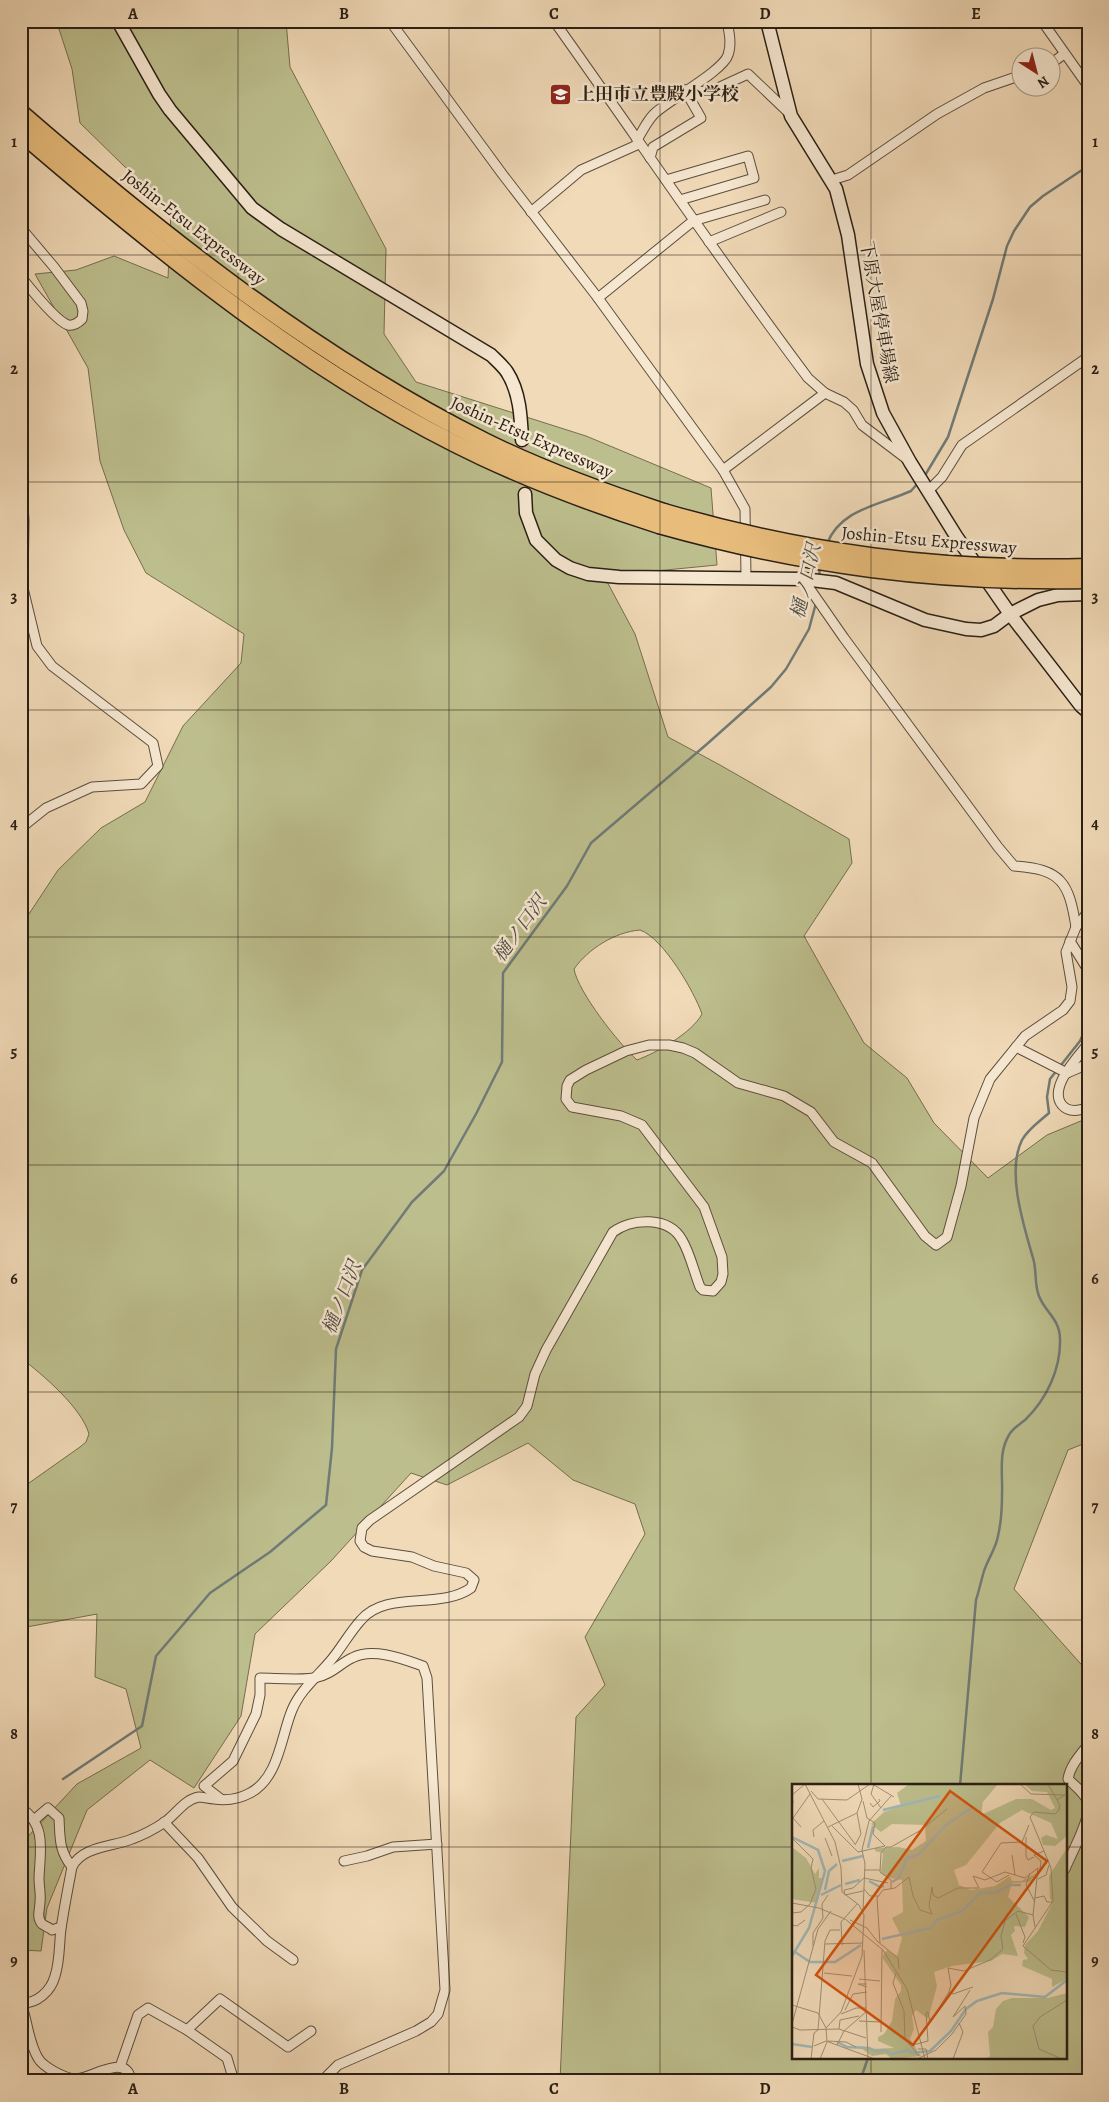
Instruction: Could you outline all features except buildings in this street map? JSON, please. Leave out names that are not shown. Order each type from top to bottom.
[{"type":"highway","name":"Joshin-Etsu Expressway","points":[[21,113],[140,211],[228,280],[322,348],[403,398],[487,442],[576,481],[662,518],[738,546],[796,558],[892,573],[997,581],[1088,580]]},
{"type":"highway","name":"Joshin-Etsu Expressway","points":[[21,133],[130,224],[189,270],[272,331],[355,387],[397,412],[481,456],[571,495],[662,518],[799,546],[894,560],[997,567],[1088,567]]},
{"type":"street","points":[[118,21],[164,102],[252,208],[281,229],[491,355],[507,372],[516,391],[521,417],[522,440]]},
{"type":"street","points":[[390,21],[531,212],[598,298],[723,470],[745,509],[746,578]]},
{"type":"street","points":[[554,21],[693,221],[808,378],[825,393],[844,402],[862,425],[910,462]]},
{"type":"street","points":[[531,212],[581,170],[638,142],[653,116],[685,90],[722,66],[728,55],[731,40],[727,21]]},
{"type":"street","name":"下原大屋停車場線","points":[[767,21],[791,116],[832,180],[848,235],[869,372],[883,413],[910,462],[956,536],[1010,614],[1081,706],[1088,712]]},
{"type":"street","points":[[1042,21],[1088,86]]},
{"type":"street","points":[[685,90],[709,92],[748,74],[791,116]]},
{"type":"street","points":[[832,180],[848,175],[928,120],[960,101],[984,88],[1012,78]]},
{"type":"street","points":[[650,158],[653,147],[701,118],[685,90]]},
{"type":"street","points":[[666,180],[748,156],[754,178],[680,200]]},
{"type":"street","points":[[598,298],[693,221],[765,200]]},
{"type":"street","points":[[709,242],[781,212]]},
{"type":"street","points":[[21,228],[81,303],[84,311],[82,320],[72,325],[66,324],[21,277]]},
{"type":"street","points":[[924,484],[942,477],[962,445],[1086,361]]},
{"type":"street","points":[[723,470],[825,393]]},
{"type":"street","points":[[21,471],[24,521],[22,588],[37,646],[52,666],[153,744],[158,766],[141,784],[92,787],[46,808],[21,828]]},
{"type":"street","points":[[525,494],[526,513],[536,540],[556,560],[570,568],[588,574],[619,577],[803,579],[836,583],[925,620],[966,629],[981,630],[994,626],[1010,614],[1038,600],[1058,595],[1088,594]]},
{"type":"street","points":[[803,579],[844,638],[1014,866],[1032,867],[1062,881],[1069,892],[1076,927]]},
{"type":"street","points":[[21,2003],[27,2004],[39,1998],[45,1993],[55,1977],[72,1867],[76,1859],[89,1852],[132,1839],[164,1822],[181,1806],[198,1797],[228,1800],[251,1792],[263,1782],[276,1758],[296,1701],[369,1612],[384,1605],[457,1596],[464,1593],[474,1584],[474,1580],[466,1573],[434,1566],[412,1557],[366,1548],[360,1541],[362,1528],[370,1520],[519,1418],[526,1406],[534,1374],[546,1350],[613,1232],[620,1227],[640,1222],[666,1226],[676,1232],[682,1240],[700,1287],[703,1290],[713,1290],[722,1282],[722,1257],[704,1207],[642,1125],[621,1116],[572,1107],[568,1104],[565,1093],[570,1080],[586,1070],[626,1052],[649,1046],[669,1045],[695,1053],[738,1083],[784,1096],[811,1112],[834,1142],[872,1163],[925,1236],[936,1245],[947,1237],[961,1186],[974,1118],[990,1079],[1025,1036],[1063,1010],[1070,1000],[1072,987],[1066,952],[1076,927],[1088,912]]},
{"type":"street","points":[[1070,941],[1088,970]]},
{"type":"street","points":[[1088,1044],[1066,1073],[1057,1092],[1058,1099],[1066,1109],[1075,1111],[1088,1107]]},
{"type":"street","points":[[1016,1047],[1066,1073],[1088,1064]]},
{"type":"street","points":[[223,1800],[204,1786],[233,1761],[256,1714],[260,1695],[260,1678],[316,1678],[336,1670],[352,1657],[374,1654],[407,1660],[423,1666],[428,1678],[445,1990],[438,2014],[430,2022],[416,2031],[338,2066],[322,2081]]},
{"type":"street","points":[[1066,1867],[1088,1809],[1088,1803],[1084,1795],[1068,1779],[1077,1759],[1088,1745]]},
{"type":"street","points":[[21,1808],[29,1813],[39,1827],[42,1840],[38,1912],[42,1924],[52,1930],[62,1926]]},
{"type":"street","points":[[34,1820],[48,1808],[59,1818],[60,1842],[64,1856],[72,1867]]},
{"type":"street","points":[[164,1822],[198,1858],[232,1907],[267,1941],[293,1960]]},
{"type":"street","points":[[344,1861],[367,1856],[393,1847],[437,1844]]},
{"type":"street","points":[[187,2030],[220,1999],[288,2047],[311,2031]]},
{"type":"street","points":[[120,2068],[138,2016],[148,2008],[187,2030],[227,2058],[234,2081]]},
{"type":"street","points":[[21,2012],[24,2013],[38,2059],[46,2067],[75,2079],[116,2066],[126,2069],[130,2074],[131,2081]]},
{"type":"green space","points":[[44,21],[286,21],[290,67],[386,249],[384,334],[416,382],[586,436],[711,488],[717,565],[604,576],[635,634],[668,737],[849,839],[852,863],[804,936],[864,1043],[907,1078],[934,1123],[988,1178],[1047,1135],[1088,1118],[1088,1442],[1068,1450],[1014,1589],[1088,1672],[1088,2081],[560,2081],[576,1717],[605,1685],[585,1637],[645,1534],[635,1504],[573,1480],[528,1443],[447,1485],[411,1473],[331,1561],[255,1634],[241,1716],[194,1788],[150,1760],[87,1810],[47,1908],[41,1951],[21,1950],[21,1844],[77,1784],[141,1748],[126,1689],[95,1677],[97,1614],[21,1628],[21,1479],[29,1483],[80,1447],[86,1442],[89,1434],[85,1424],[70,1403],[50,1382],[21,1358],[21,926],[58,870],[101,828],[145,802],[183,726],[241,663],[244,634],[146,573],[124,530],[100,461],[88,368],[35,274],[76,270],[114,256],[168,278],[171,212],[80,123],[72,69],[59,29]],"holes":[[[640,930],[649,935],[677,966],[702,1014],[682,1035],[654,1053],[637,1060],[600,1017],[583,991],[574,969],[594,948],[612,938],[631,931]]]},
{"type":"waterway","name":"樋ノ口沢","points":[[924,477],[948,437],[993,299],[1007,246],[1014,231],[1030,207],[1088,166]]},
{"type":"waterway","name":"樋ノ口沢","points":[[827,544],[833,532],[851,516],[911,491],[918,483]]},
{"type":"waterway","name":"樋ノ口沢","points":[[819,578],[820,566]]},
{"type":"waterway","name":"樋ノ口沢","points":[[63,1779],[142,1726],[156,1656],[210,1593],[270,1552],[326,1505],[332,1448],[336,1349],[362,1270],[412,1202],[444,1171],[502,1062],[503,973],[567,886],[591,843],[771,687],[786,669],[809,629],[816,603]]},
{"type":"waterway","points":[[960,1784],[976,1600],[984,1571],[996,1545],[999,1531],[1002,1510],[1003,1449],[1014,1428],[1033,1412],[1046,1393],[1055,1372],[1060,1350],[1058,1326],[1037,1291],[1034,1263],[1018,1199],[1016,1183],[1018,1153],[1025,1136],[1034,1125],[1049,1113],[1047,1097],[1050,1079],[1080,1041],[1088,1023]]},
{"type":"waterway","points":[[860,2081],[867,2060]]},
{"type":"tunnel","points":[[522,440],[525,494]]},
{"type":"place","name":"上田市立豊殿小学校","points":[[561,94]]}]
